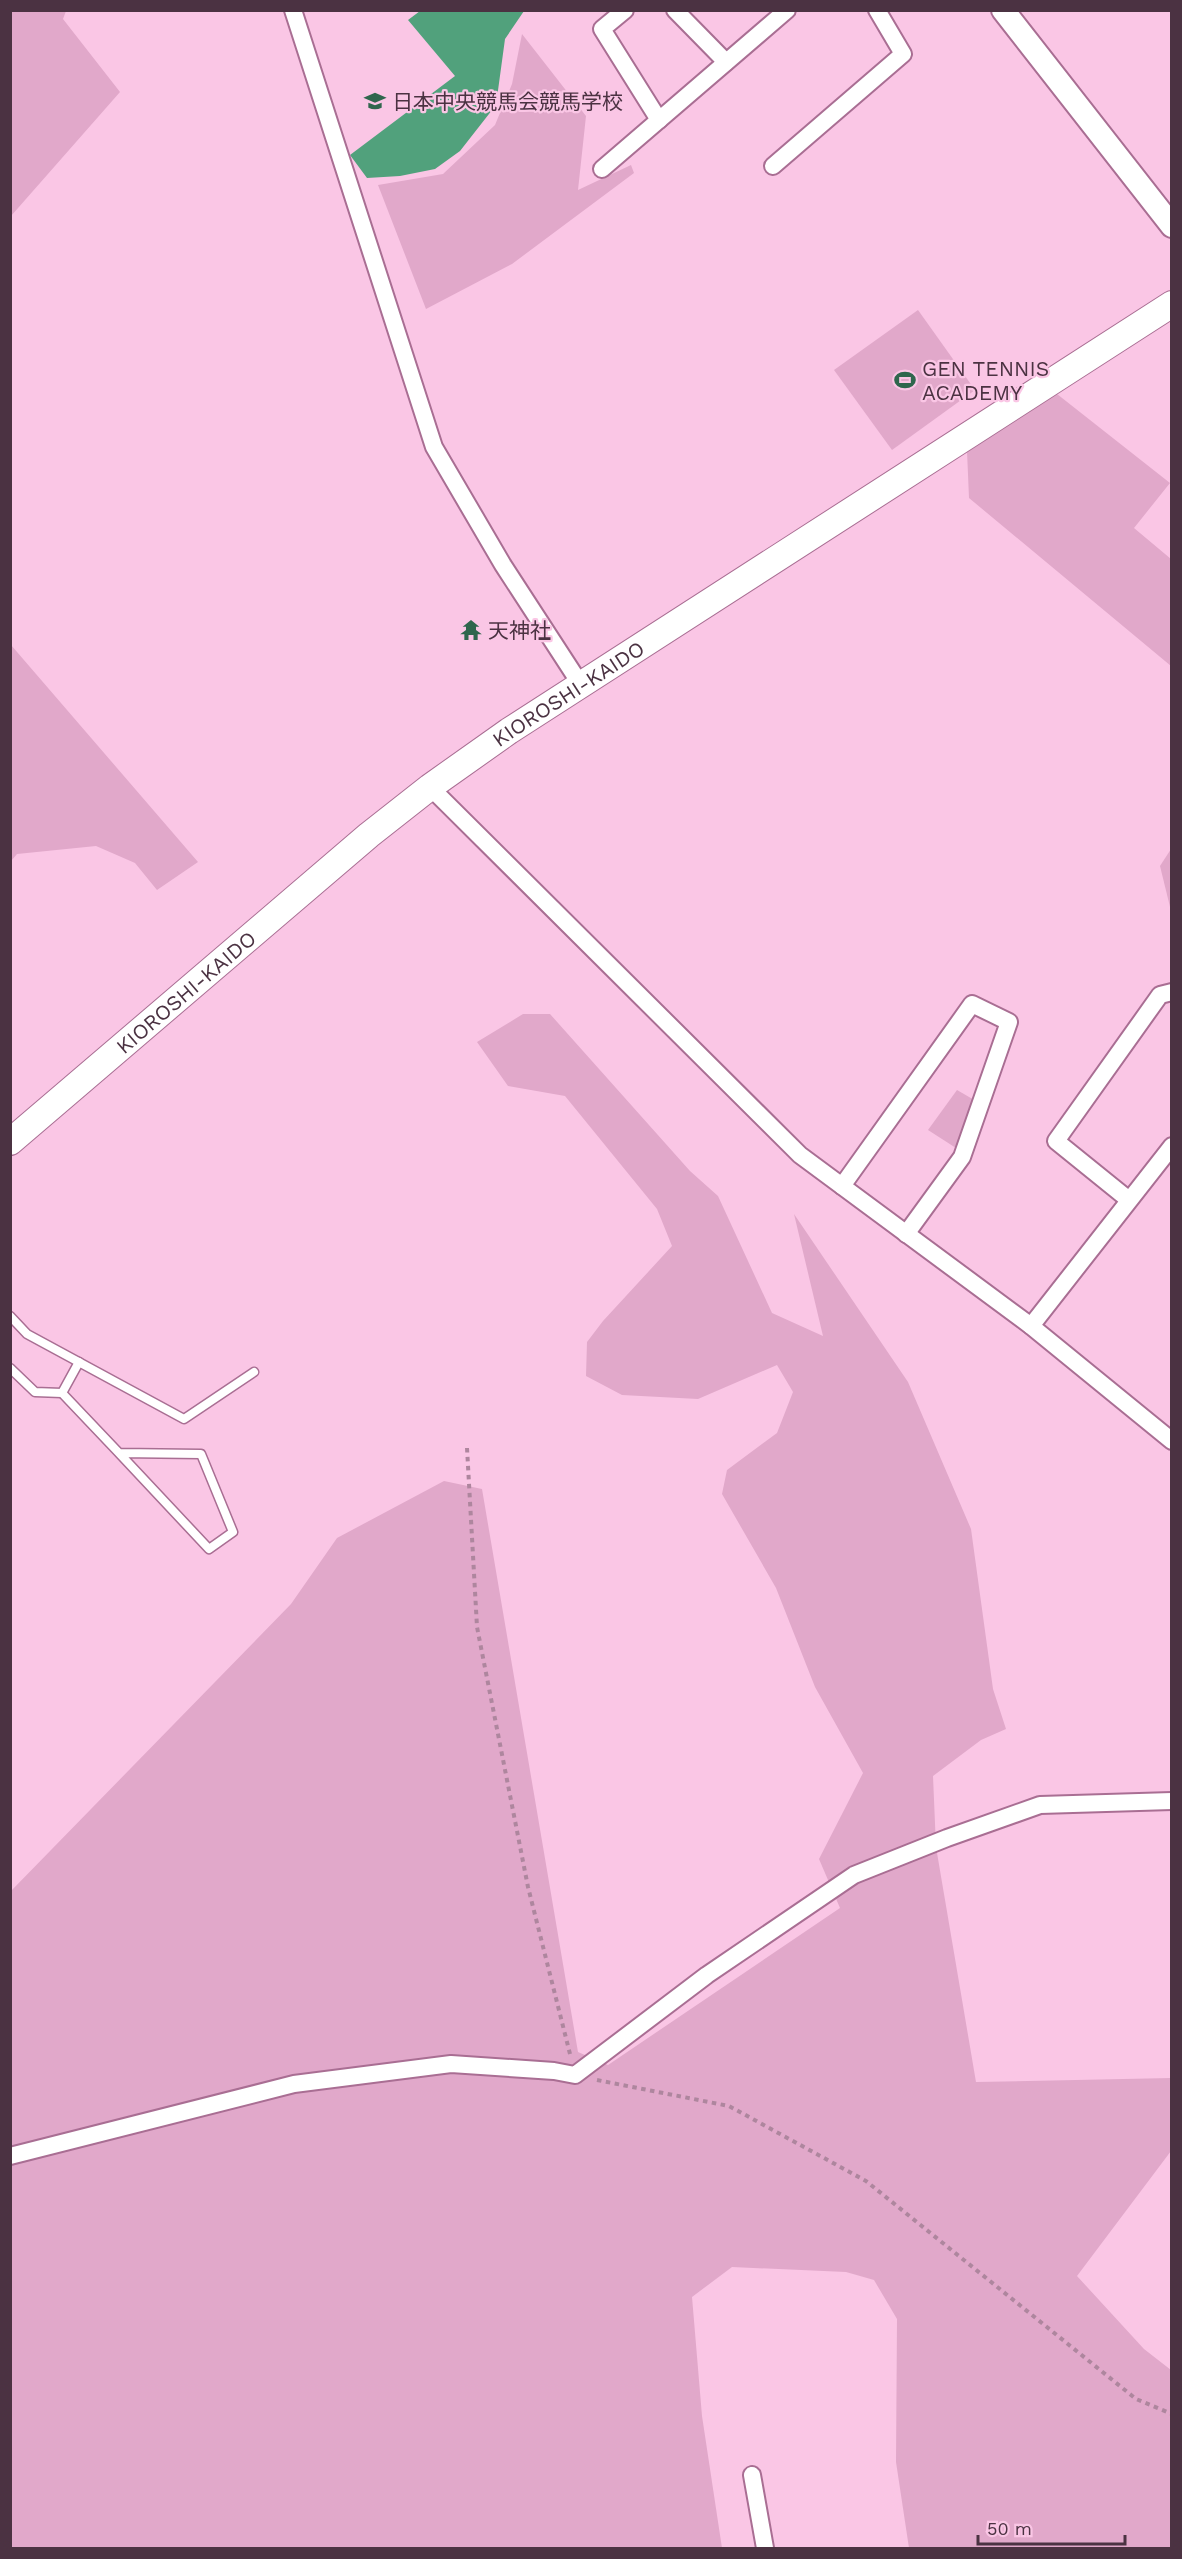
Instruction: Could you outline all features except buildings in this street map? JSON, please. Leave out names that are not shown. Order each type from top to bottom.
[{"type":"main road","name":"KIOROSHI-KAIDO","points":[[10,1142],[267,921],[430,787],[509,731],[1172,304]]},
{"type":"street","points":[[293,10],[434,447],[502,565],[581,685]]},
{"type":"street","points":[[625,10],[602,29],[659,120]]},
{"type":"street","points":[[675,10],[726,62]]},
{"type":"street","points":[[602,169],[787,10]]},
{"type":"street","points":[[773,166],[903,54],[877,10]]},
{"type":"street","points":[[1004,10],[1172,226]]},
{"type":"street","points":[[430,787],[800,1155],[1031,1326],[1172,1441]]},
{"type":"street","points":[[1129,1200],[1056,1141],[1160,995],[1172,992]]},
{"type":"street","points":[[842,1186],[972,1004],[1009,1022],[962,1157],[906,1234]]},
{"type":"street","points":[[1031,1326],[1172,1146]]},
{"type":"street","points":[[10,2156],[294,2084],[451,2064],[554,2071],[575,2075],[707,1975],[854,1875],[947,1838],[1040,1805],[1172,1801]]},
{"type":"street","points":[[752,2475],[765,2548]]},
{"type":"lane","points":[[10,1316],[27,1334],[184,1419],[254,1372]]},
{"type":"lane","points":[[62,1393],[79,1362]]},
{"type":"lane","points":[[10,1368],[35,1392],[62,1393],[209,1549],[233,1532],[201,1454],[119,1453]]},
{"type":"path","points":[[467,1448],[477,1627],[528,1887],[575,2075],[729,2106],[866,2181],[1136,2399],[1172,2414]]},
{"type":"shaded area","points":[[11,10],[66,11],[63,19],[120,92],[11,216]]},
{"type":"shaded area","points":[[420,11],[524,11],[505,39],[496,105],[460,151],[435,169],[400,176],[367,178],[350,155],[455,76],[408,20]]},
{"type":"shaded area","points":[[522,34],[586,116],[578,190],[631,165],[634,173],[512,264],[426,309],[378,185],[443,174],[495,125],[512,84]]},
{"type":"shaded area","name":"GEN TENNIS ACADEMY","points":[[918,310],[975,390],[892,450],[834,370]]},
{"type":"shaded area","points":[[1057,394],[1170,483],[1134,528],[1171,559],[1171,666],[969,498],[967,451]]},
{"type":"shaded area","points":[[11,645],[198,862],[157,890],[135,863],[96,846],[17,854],[11,861]]},
{"type":"shaded area","points":[[1171,849],[1171,911],[1160,866]]},
{"type":"shaded area","points":[[523,1014],[550,1014],[690,1171],[718,1196],[772,1313],[823,1336],[794,1214],[908,1382],[971,1529],[993,1689],[1006,1729],[981,1740],[933,1776],[936,1847],[976,2082],[1171,2078],[1171,2151],[1077,2276],[1144,2349],[1171,2370],[1171,2548],[909,2548],[896,2462],[897,2319],[874,2280],[846,2272],[732,2267],[692,2297],[702,2416],[722,2548],[11,2548],[11,1891],[291,1604],[337,1538],[444,1481],[482,1489],[578,2052],[608,2065],[840,1908],[819,1859],[863,1773],[815,1687],[776,1588],[722,1494],[727,1470],[777,1433],[793,1392],[777,1365],[698,1399],[622,1395],[586,1376],[587,1342],[603,1321],[672,1246],[657,1209],[565,1096],[508,1086],[477,1042]]},
{"type":"shaded area","points":[[957,1090],[976,1101],[956,1148],[928,1130]]},
{"type":"place","name":"日本中央競馬会競馬学校","points":[[375,101]]},
{"type":"place","name":"GEN TENNIS ACADEMY","points":[[905,380]]},
{"type":"place","name":"天神社","points":[[471,630]]}]
